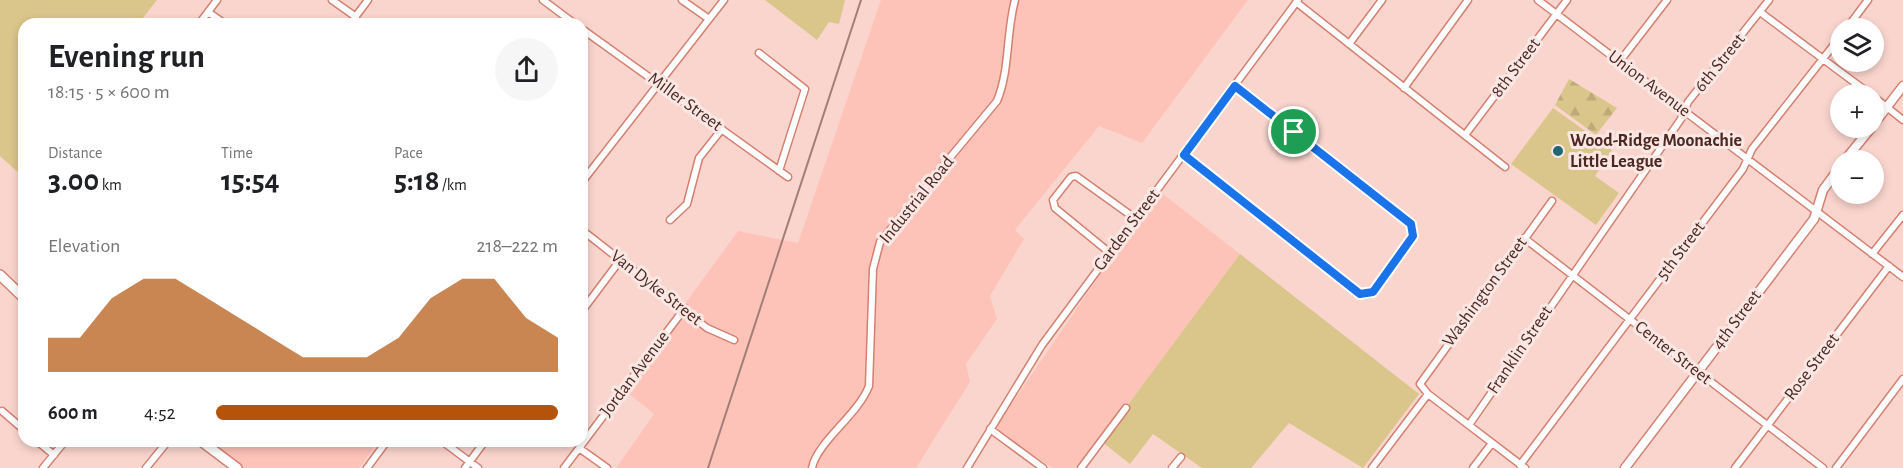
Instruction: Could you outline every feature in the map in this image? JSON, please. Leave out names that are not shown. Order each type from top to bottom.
[{"type":"main road","points":[[0,275],[18,292]]},
{"type":"main road","points":[[209,447],[237,468]]},
{"type":"street","points":[[204,18],[217,0]]},
{"type":"street","points":[[332,0],[356,17],[368,0]]},
{"type":"street","points":[[543,0],[567,18]]},
{"type":"street","points":[[682,0],[709,19]]},
{"type":"street","points":[[588,174],[724,0]]},
{"type":"street","name":"Industrial Road","points":[[812,468],[816,456],[861,403],[869,386],[873,268],[880,242],[886,232],[987,117],[997,102],[1004,80],[1008,33],[1015,0]]},
{"type":"street","points":[[1349,44],[1382,0]]},
{"type":"street","points":[[1404,88],[1468,0]]},
{"type":"street","name":"Union Avenue","points":[[1538,0],[1903,277]]},
{"type":"street","name":"8th Street","points":[[1465,135],[1567,0]]},
{"type":"street","points":[[1620,61],[1667,0]]},
{"type":"street","name":"6th Street","points":[[1571,275],[1602,235],[1688,102],[1769,0]]},
{"type":"street","points":[[1854,18],[1868,0]]},
{"type":"street","points":[[1297,1],[1505,167]]},
{"type":"street","name":"Garden Street","points":[[967,468],[1042,345],[1297,1]]},
{"type":"street","points":[[208,12],[216,18]]},
{"type":"street","points":[[1760,12],[1856,84]]},
{"type":"street","name":"Miller Street","points":[[588,33],[788,177]]},
{"type":"street","name":"5th Street","points":[[1522,466],[1747,160],[1752,149],[1830,51]]},
{"type":"street","points":[[759,53],[805,88],[779,171]]},
{"type":"street","points":[[1184,155],[1360,294],[1369,294],[1376,289],[1413,236],[1411,224],[1235,86]]},
{"type":"street","points":[[1884,111],[1903,86]]},
{"type":"street","points":[[1884,105],[1903,120]]},
{"type":"street","points":[[670,220],[687,204],[699,158],[722,129]]},
{"type":"street","points":[[1853,150],[1862,138]]},
{"type":"street","points":[[1110,253],[1055,208],[1053,200],[1071,177],[1076,176],[1136,219]]},
{"type":"street","name":"4th Street","points":[[1625,468],[1814,219],[1823,190],[1830,181]]},
{"type":"street","name":"Washington Street","points":[[1428,394],[1420,384],[1552,201]]},
{"type":"street","points":[[1872,254],[1903,215]]},
{"type":"street","name":"Van Dyke Street","points":[[588,234],[685,308],[707,328],[734,340]]},
{"type":"street","name":"Center Street","points":[[1524,238],[1822,468]]},
{"type":"street","points":[[588,303],[621,259]]},
{"type":"street","name":"Rose Street","points":[[1735,468],[1889,266]]},
{"type":"street","name":"Franklin Street","points":[[1469,425],[1571,275]]},
{"type":"street","name":"Jordan Avenue","points":[[588,436],[685,308]]},
{"type":"street","points":[[1836,468],[1903,379]]},
{"type":"street","points":[[1372,468],[1428,394],[1522,466]]},
{"type":"street","points":[[1081,468],[1126,408]]},
{"type":"street","points":[[2,411],[18,425]]},
{"type":"street","points":[[990,429],[1042,468]]},
{"type":"street","points":[[1473,468],[1492,443]]},
{"type":"street","points":[[44,447],[54,455]]},
{"type":"street","points":[[43,468],[60,447]]},
{"type":"street","points":[[146,468],[163,447]]},
{"type":"street","points":[[367,468],[383,447]]},
{"type":"street","points":[[450,447],[478,468]]},
{"type":"street","points":[[465,468],[480,447]]},
{"type":"street","points":[[579,448],[607,468]]},
{"type":"street","name":"Jordan Avenue","points":[[564,468],[579,448]]},
{"type":"street","points":[[1172,468],[1181,457]]},
{"type":"shaded area","points":[[881,0],[1248,0],[1142,143],[1099,126],[1015,230],[1024,239],[990,296],[997,319],[966,364],[970,382],[916,468],[616,468],[654,414],[623,389],[738,231],[798,243]]},
{"type":"shaded area","points":[[1158,190],[1240,254],[1101,441],[1074,468],[1053,468],[993,431]]},
{"type":"shaded area","points":[[209,447],[375,447],[359,468],[236,468]]},
{"type":"green space","points":[[0,0],[157,0],[143,18],[18,18],[18,172],[0,156]]},
{"type":"green space","points":[[765,0],[845,0],[839,24],[829,22],[817,40]]},
{"type":"green space","points":[[1569,79],[1617,108],[1596,135],[1555,105]]},
{"type":"green space","points":[[1553,108],[1612,150],[1595,176],[1619,193],[1596,225],[1511,164]]},
{"type":"green space","points":[[1240,254],[1419,394],[1363,468],[1289,423],[1251,468],[1202,468],[1153,434],[1130,464],[1101,441]]},
{"type":"railway","points":[[708,468],[861,0]]},
{"type":"place","name":"Wood-Ridge Moonachie Little League","points":[[1558,151]]},
{"type":"route","points":[[1235,86],[1294,132],[1411,224],[1413,228],[1413,236],[1376,289],[1369,294],[1360,294],[1184,155],[1235,86]]}]
